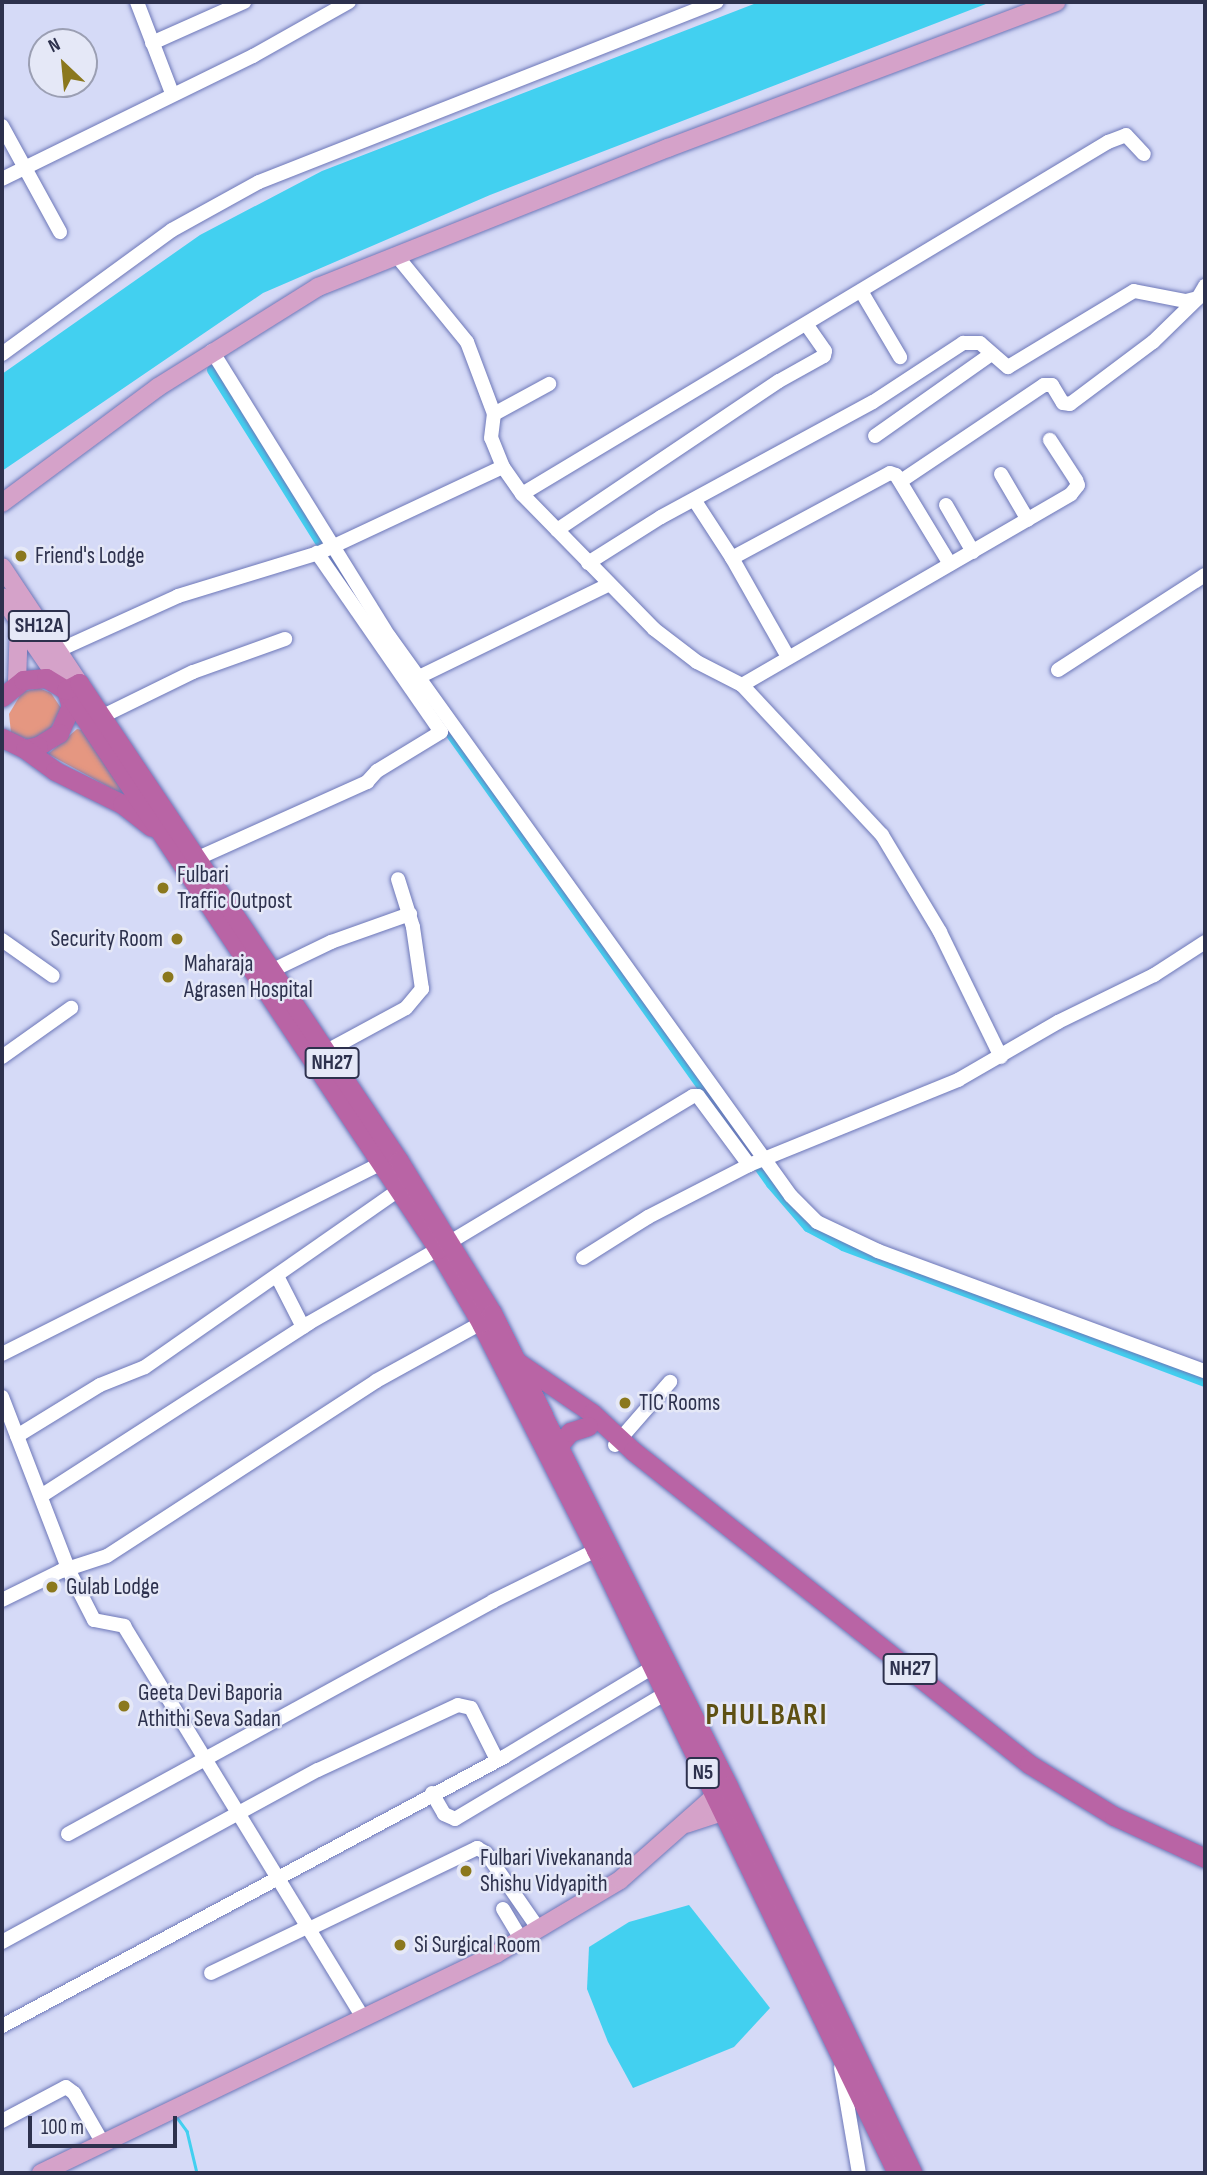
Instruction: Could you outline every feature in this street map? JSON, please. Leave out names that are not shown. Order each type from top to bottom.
[{"type":"highway","points":[[5,693],[46,678],[72,686],[71,706],[65,724],[50,740],[25,749]]},
{"type":"highway","name":"NH27","points":[[72,686],[101,717],[325,1052],[444,1246],[512,1368],[623,1444],[1046,1776],[1114,1816],[1205,1858]]},
{"type":"highway","name":"NH27","points":[[72,686],[172,847],[381,1163],[444,1246],[495,1352],[530,1385],[588,1426],[623,1444]]},
{"type":"highway","name":"NH27","points":[[2,740],[25,749],[55,771],[122,804],[172,847]]},
{"type":"highway","name":"N5","points":[[512,1368],[653,1667],[731,1810],[913,2173]]},
{"type":"highway","name":"N5","points":[[530,1385],[560,1444],[720,1790]]},
{"type":"highway","points":[[560,1444],[570,1432],[588,1426]]},
{"type":"highway","name":"N5","points":[[731,1810],[839,2055],[897,2173]]},
{"type":"main road","points":[[2,503],[212,351],[289,302],[396,255],[852,76],[1057,2]]},
{"type":"main road","name":"SH12A","points":[[2,567],[57,651],[72,686]]},
{"type":"main road","name":"SH12A","points":[[2,597],[18,621],[72,686]]},
{"type":"main road","name":"SH12A","points":[[5,693],[18,621]]},
{"type":"main road","points":[[41,2173],[101,2140],[522,1939],[620,1880],[686,1824],[720,1790]]},
{"type":"main road","points":[[686,1824],[731,1810]]},
{"type":"street","points":[[137,2],[172,93]]},
{"type":"street","points":[[152,43],[244,2]]},
{"type":"street","points":[[2,179],[172,93],[267,50],[349,2]]},
{"type":"street","points":[[2,354],[173,230],[259,182],[717,2]]},
{"type":"street","points":[[2,126],[60,232]]},
{"type":"street","points":[[522,494],[1108,142],[1126,135],[1144,154]]},
{"type":"street","points":[[396,255],[467,342],[494,414],[491,438],[503,467],[522,494],[608,585],[668,641],[742,685],[882,835],[940,932],[1001,1057]]},
{"type":"street","points":[[861,291],[900,357]]},
{"type":"street","points":[[588,563],[695,500],[873,402],[962,343],[980,343],[1001,365],[1015,365],[1134,291],[1174,301],[1201,292]]},
{"type":"street","points":[[901,481],[1044,385],[1052,386],[1063,402],[1070,404],[1153,342],[1201,292]]},
{"type":"street","points":[[557,530],[779,381],[824,356],[806,324]]},
{"type":"street","points":[[196,859],[367,782],[377,771],[441,732],[325,550],[212,351]]},
{"type":"street","points":[[875,436],[990,355]]},
{"type":"street","points":[[494,414],[549,384]]},
{"type":"street","points":[[742,685],[1028,520],[1078,485],[1050,440]]},
{"type":"street","points":[[57,651],[178,596],[325,550],[503,467]]},
{"type":"street","points":[[732,558],[890,473],[901,481],[950,564]]},
{"type":"street","points":[[1001,474],[1028,520]]},
{"type":"street","points":[[695,500],[732,558],[788,657]]},
{"type":"street","points":[[946,505],[973,552]]},
{"type":"street","points":[[325,550],[419,677],[756,1162]]},
{"type":"street","points":[[1059,670],[1205,575]]},
{"type":"street","points":[[419,677],[608,585]]},
{"type":"street","points":[[101,717],[193,672],[285,639]]},
{"type":"street","points":[[325,1052],[415,1000],[422,989],[410,914],[398,879]]},
{"type":"street","points":[[271,971],[331,942],[410,914]]},
{"type":"street","points":[[2,940],[53,976]]},
{"type":"street","points":[[583,1258],[648,1217],[756,1162],[958,1080],[1154,975],[1205,942]]},
{"type":"street","points":[[2,1057],[71,1008]]},
{"type":"street","points":[[41,1496],[303,1327],[444,1246],[693,1096],[698,1096],[756,1162],[817,1222],[934,1273],[1205,1371]]},
{"type":"street","points":[[2,1354],[381,1163]]},
{"type":"street","points":[[18,1436],[100,1385],[145,1367],[278,1278],[400,1191]]},
{"type":"street","points":[[278,1278],[303,1327]]},
{"type":"street","points":[[2,1600],[107,1556],[365,1388],[481,1323]]},
{"type":"street","points":[[623,1444],[670,1381]]},
{"type":"street","points":[[2,1398],[69,1571],[96,1623],[124,1626],[236,1814],[362,2016]]},
{"type":"street","points":[[68,1834],[202,1758],[596,1550]]},
{"type":"street","points":[[2,2026],[432,1793],[498,1760],[653,1667]]},
{"type":"street","points":[[432,1793],[447,1818],[455,1819],[666,1693]]},
{"type":"street","points":[[2,1942],[236,1814],[458,1706],[471,1708],[498,1760]]},
{"type":"street","points":[[211,1973],[477,1847],[486,1853],[538,1928]]},
{"type":"street","points":[[503,1909],[522,1939]]},
{"type":"street","points":[[839,2055],[859,2173]]},
{"type":"street","points":[[2,2121],[66,2087],[74,2093],[101,2140]]},
{"type":"shaded area","points":[[39,688],[51,693],[61,708],[50,730],[31,741],[11,733],[9,714],[22,692]]},
{"type":"shaded area","points":[[77,729],[82,730],[127,797],[48,754]]},
{"type":"water","points":[[759,2],[991,2],[490,195],[263,293],[2,471],[2,374],[200,235],[322,171]]},
{"type":"water","points":[[689,1905],[770,2008],[734,2047],[633,2088],[608,2042],[587,1989],[589,1947],[629,1922]]},
{"type":"waterway","points":[[212,370],[343,579]]},
{"type":"waterway","points":[[440,719],[771,1184],[808,1227],[843,1246],[1205,1382]]},
{"type":"waterway","points":[[176,2116],[187,2131],[197,2173]]},
{"type":"place","name":"Friend's Lodge","points":[[21,556]]},
{"type":"place","name":"Fulbari Traffic Outpost","points":[[163,888]]},
{"type":"place","name":"Security Room","points":[[177,939]]},
{"type":"place","name":"Maharaja Agrasen Hospital","points":[[168,977]]},
{"type":"place","name":"TIC Rooms","points":[[625,1403]]},
{"type":"place","name":"Gulab Lodge","points":[[52,1587]]},
{"type":"place","name":"Geeta Devi Baporia Athithi Seva Sadan","points":[[124,1706]]},
{"type":"place","name":"Fulbari Vivekananda Shishu Vidyapith","points":[[466,1871]]},
{"type":"place","name":"Si Surgical Room","points":[[400,1945]]},
{"type":"district","name":"PHULBARI","points":[[767,1715]]}]
